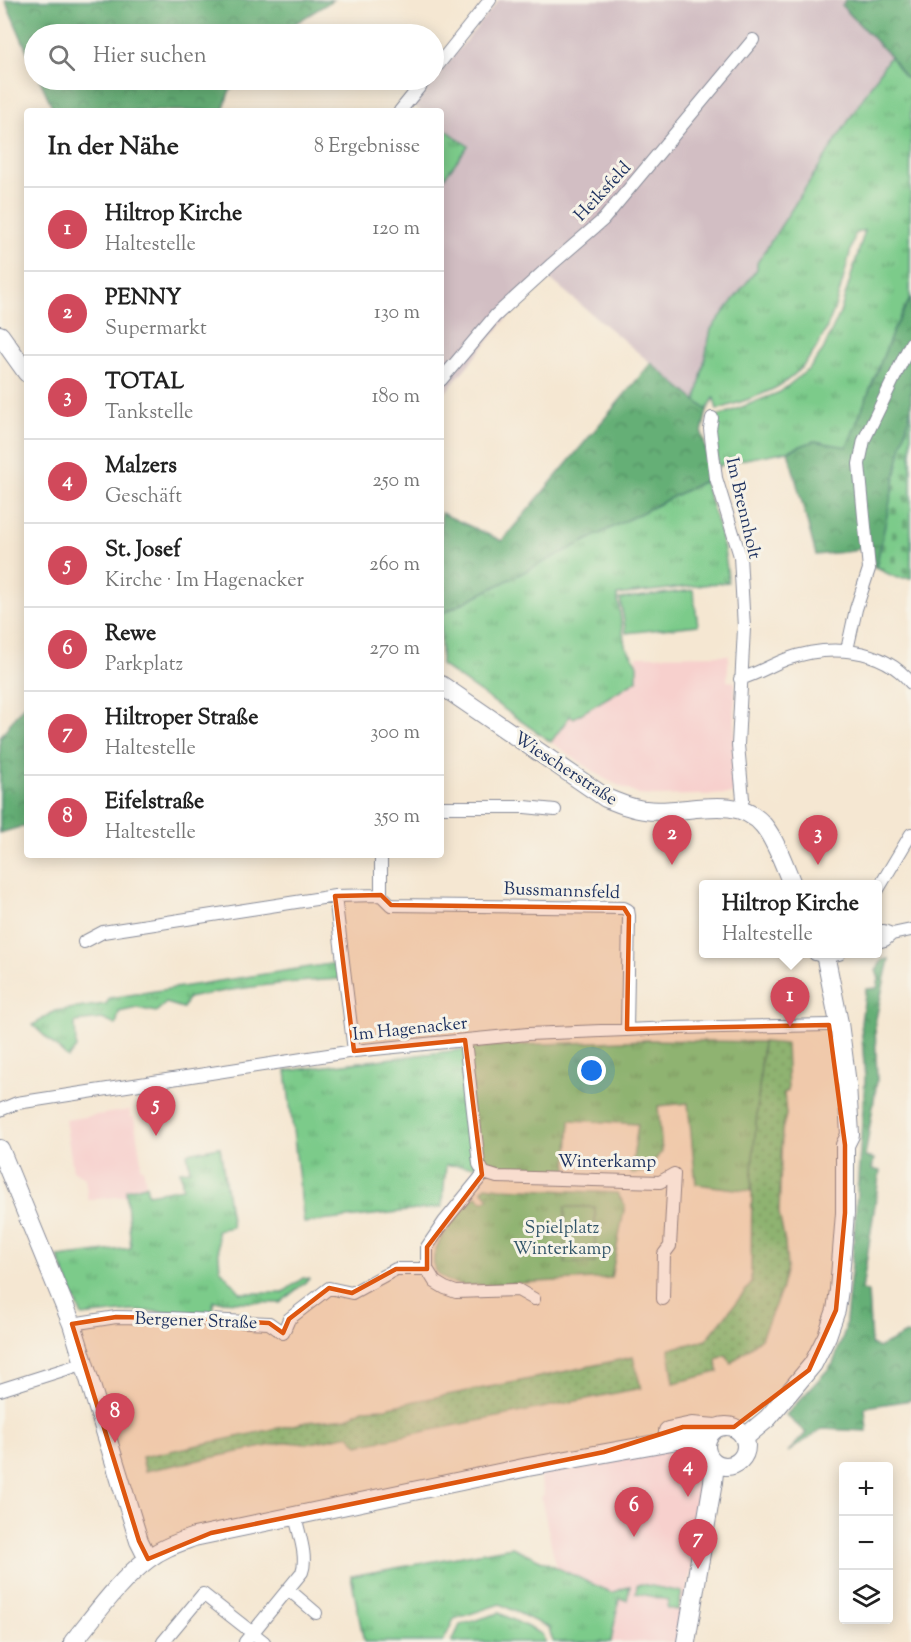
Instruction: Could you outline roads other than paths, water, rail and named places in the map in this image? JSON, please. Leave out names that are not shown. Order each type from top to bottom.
[{"type":"main road","points":[[0,335],[24,369]]},
{"type":"main road","name":"Wiescherstraße","points":[[444,686],[597,792],[620,804],[646,811],[719,807],[739,809]]},
{"type":"main road","points":[[739,809],[748,812],[765,827],[790,880]]},
{"type":"main road","points":[[604,1452],[683,1427],[731,1431],[746,1446],[739,1461],[724,1464],[710,1458],[706,1445],[707,1438],[731,1431],[743,1424],[802,1379],[813,1364],[827,1336],[836,1310],[839,1290],[845,1213],[845,1145],[842,1137],[834,1024],[823,958]]},
{"type":"main road","points":[[0,1149],[72,1324],[139,1541],[148,1558]]},
{"type":"main road","points":[[73,1642],[148,1558],[169,1546],[194,1537],[604,1452],[683,1438],[706,1445]]},
{"type":"main road","points":[[686,1642],[704,1537],[724,1464]]},
{"type":"street","points":[[444,58],[490,0]]},
{"type":"street","name":"Heiksfeld","points":[[444,376],[495,316],[603,220],[753,40]]},
{"type":"street","points":[[402,108],[417,90]]},
{"type":"street","points":[[847,650],[856,609],[869,569],[859,464],[864,440],[911,343]]},
{"type":"street","name":"Im Brennholt","points":[[712,418],[716,478],[740,556],[744,628],[738,745],[743,799],[739,809]]},
{"type":"street","points":[[740,679],[797,656],[847,650],[886,660],[902,671],[911,683]]},
{"type":"street","points":[[444,807],[525,807],[555,810]]},
{"type":"street","points":[[882,883],[911,834]]},
{"type":"street","points":[[381,858],[381,895]]},
{"type":"street","name":"Bussmannsfeld","points":[[84,942],[103,932],[334,896],[381,895],[391,905],[624,908],[628,910],[627,1029]]},
{"type":"street","points":[[334,896],[354,1052]]},
{"type":"street","points":[[882,941],[892,934],[911,930]]},
{"type":"street","points":[[882,931],[892,934]]},
{"type":"street","name":"Im Hagenacker","points":[[0,1110],[17,1103],[354,1052],[465,1040],[538,1033],[627,1029],[834,1024]]},
{"type":"street","points":[[465,1040],[479,1164],[484,1173],[427,1247],[427,1269],[435,1282],[456,1292],[518,1290],[534,1299]]},
{"type":"street","name":"Winterkamp","points":[[484,1173],[496,1177],[660,1182],[674,1174],[670,1246],[664,1254],[663,1299]]},
{"type":"street","name":"Bergener Straße","points":[[72,1324],[116,1317],[180,1318],[269,1323],[283,1333],[289,1319],[329,1288],[352,1293],[396,1269],[427,1269]]},
{"type":"street","points":[[0,1390],[85,1363]]},
{"type":"street","points":[[249,1637],[302,1572],[304,1566],[295,1515]]},
{"type":"street","points":[[288,1589],[316,1613]]},
{"type":"street","points":[[163,1642],[202,1594],[249,1637],[264,1642]]},
{"type":"place","name":"PENNY","points":[[672,865]]},
{"type":"place","name":"TOTAL","points":[[818,865]]},
{"type":"place","name":"Hiltrop Kirche","points":[[790,1027]]},
{"type":"place","name":"St. Josef","points":[[156,1136]]},
{"type":"place","name":"Eifelstraße","points":[[115,1443]]},
{"type":"place","name":"Malzers","points":[[688,1497]]},
{"type":"place","name":"Rewe","points":[[634,1537]]},
{"type":"place","name":"Hiltroper Straße","points":[[698,1569]]},
{"type":"park label","name":"Spielplatz Winterkamp","points":[[562,1237]]}]
